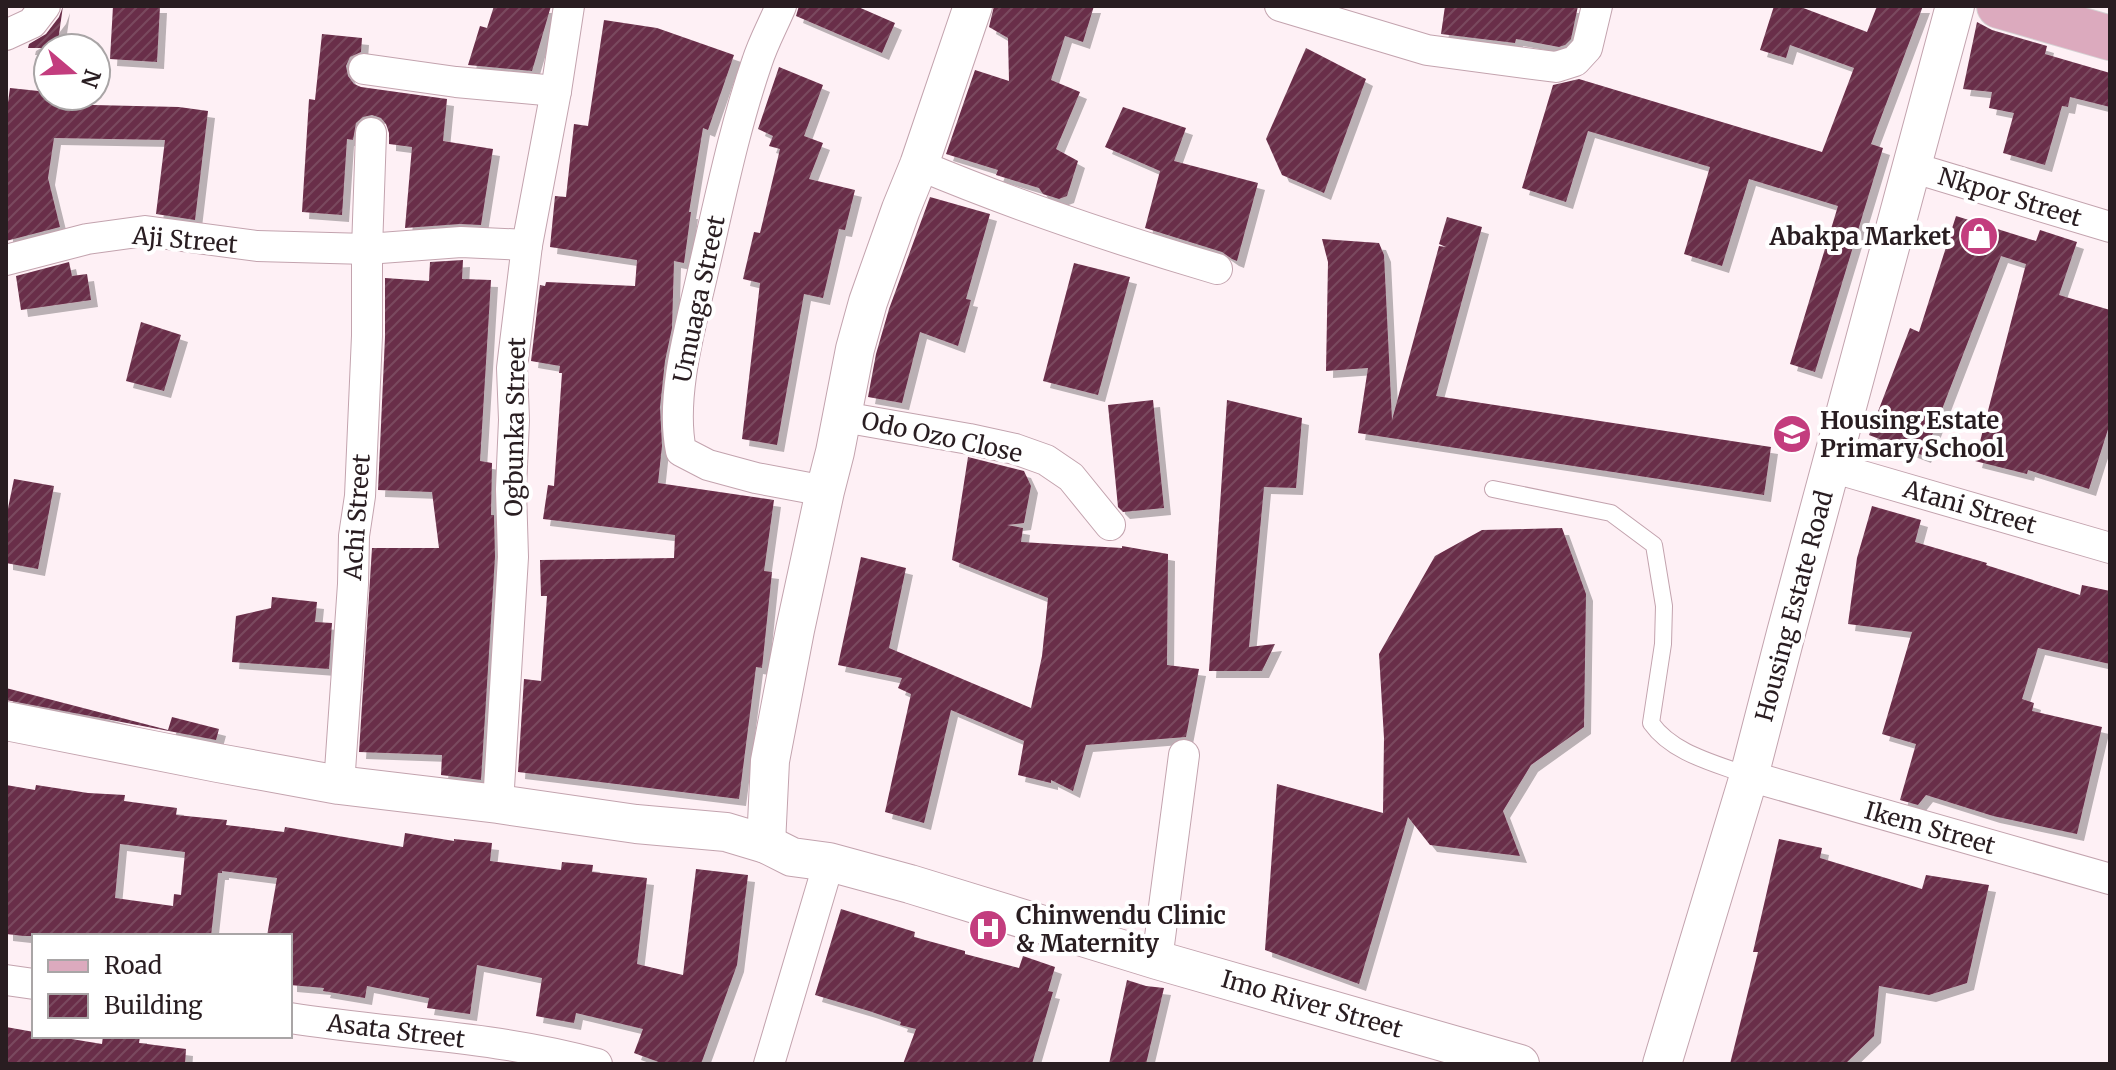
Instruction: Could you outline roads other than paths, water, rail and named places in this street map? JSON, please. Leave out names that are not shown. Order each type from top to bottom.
[{"type":"main road","points":[[1999,6],[2110,38]]},
{"type":"main road","points":[[2080,6],[2110,15]]},
{"type":"street","points":[[6,35],[32,23],[45,6]]},
{"type":"street","name":"Ogbunka Street","points":[[498,804],[513,557],[512,368],[527,245],[569,6]]},
{"type":"street","name":"Umuaga Street","points":[[781,6],[757,61],[728,165],[688,339],[677,433],[681,451],[708,465],[825,491]]},
{"type":"street","points":[[766,844],[770,761],[855,349],[868,302],[973,6]]},
{"type":"street","points":[[1280,6],[1427,50],[1556,67],[1575,61],[1587,48],[1597,6]]},
{"type":"street","name":"Housing Estate Road","points":[[1662,1064],[1749,776],[1955,6]]},
{"type":"street","points":[[364,69],[456,82],[556,91]]},
{"type":"street","name":"Achi Street","points":[[339,785],[354,536],[360,496],[371,133]]},
{"type":"street","points":[[919,165],[1056,219],[1217,269]]},
{"type":"street","name":"Nkpor Street","points":[[1911,167],[2110,227]]},
{"type":"street","name":"Aji Street","points":[[6,260],[87,239],[145,231],[257,246],[367,249],[461,242],[527,245]]},
{"type":"street","name":"Odo Ozo Close","points":[[843,417],[957,436],[1015,449],[1046,460],[1071,477],[1110,525]]},
{"type":"street","name":"Atani Street","points":[[1831,467],[2110,548]]},
{"type":"street","name":"Imo River Street","points":[[6,721],[339,785],[636,824],[726,832],[766,844],[792,857],[829,862],[910,884],[1157,960],[1520,1064]]},
{"type":"street","points":[[1157,960],[1184,755]]},
{"type":"street","name":"Ikem Street","points":[[1749,776],[2110,879]]},
{"type":"street","points":[[769,1064],[829,862]]},
{"type":"street","points":[[6,980],[32,984]]},
{"type":"street","name":"Asata Street","points":[[292,1018],[487,1042],[597,1064]]},
{"type":"lane","points":[[1493,489],[1611,513],[1654,545],[1664,606],[1663,644],[1651,723],[1673,746],[1749,776]]},
{"type":"place","name":"Abakpa Market","points":[[1979,236]]},
{"type":"place","name":"Housing Estate Primary School","points":[[1792,434]]},
{"type":"place","name":"Chinwendu Clinic & Maternity","points":[[988,929]]}]
